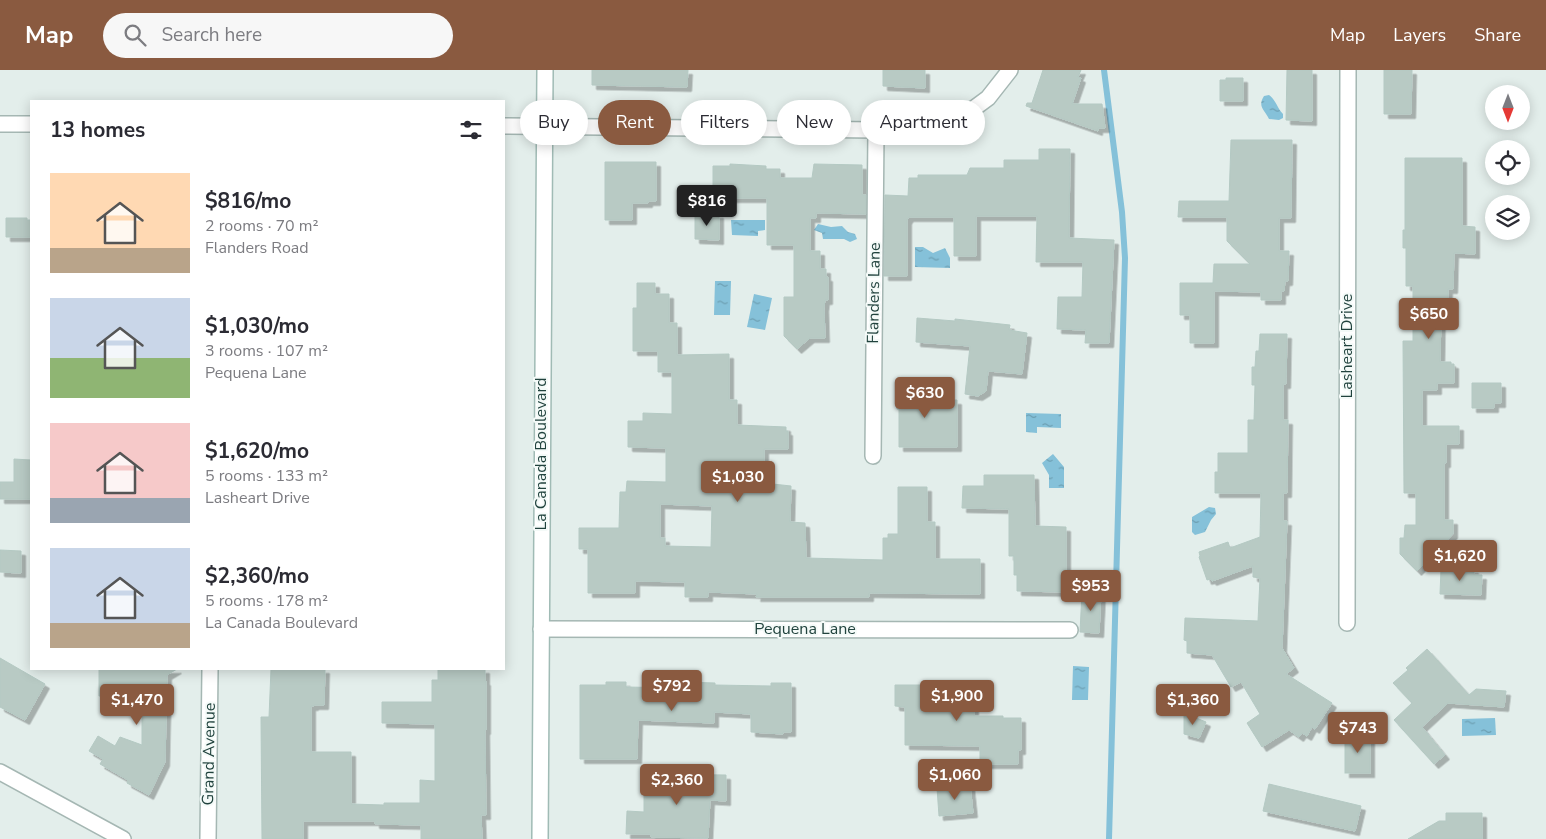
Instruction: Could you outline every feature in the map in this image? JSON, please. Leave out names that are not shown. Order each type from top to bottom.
[{"type":"street","name":"La Canada Boulevard","points":[[544,100],[545,70]]},
{"type":"street","points":[[985,100],[1010,70]]},
{"type":"street","name":"Lasheart Drive","points":[[1347,623],[1348,70]]},
{"type":"street","points":[[0,124],[30,124]]},
{"type":"street","points":[[505,126],[520,126]]},
{"type":"street","points":[[588,127],[861,130]]},
{"type":"street","name":"La Canada Boulevard","points":[[540,839],[544,145]]},
{"type":"street","name":"Flanders Lane","points":[[873,456],[876,145]]},
{"type":"street","name":"Pequena Lane","points":[[541,629],[1070,630]]},
{"type":"street","name":"Grand Avenue","points":[[208,839],[210,670]]},
{"type":"street","points":[[0,772],[123,839]]},
{"type":"water","points":[[1269,95],[1283,114],[1283,118],[1279,120],[1269,119],[1261,106],[1264,96]]},
{"type":"water","points":[[731,220],[765,220],[765,230],[758,231],[758,236],[732,235]]},
{"type":"water","points":[[818,224],[831,227],[842,226],[848,232],[855,234],[857,239],[850,242],[844,239],[823,239],[822,233],[814,230]]},
{"type":"water","points":[[915,247],[923,247],[933,253],[945,248],[950,258],[950,268],[915,267]]},
{"type":"water","points":[[715,281],[731,281],[730,315],[714,315]]},
{"type":"water","points":[[754,294],[772,298],[765,330],[747,327]]},
{"type":"water","points":[[1026,413],[1061,414],[1061,428],[1037,427],[1037,433],[1026,432]]},
{"type":"water","points":[[1053,454],[1064,467],[1064,488],[1049,488],[1049,475],[1042,463]]},
{"type":"water","points":[[1209,507],[1215,508],[1216,514],[1205,532],[1195,535],[1192,532],[1192,517]]},
{"type":"water","points":[[1073,666],[1089,667],[1088,700],[1072,700]]},
{"type":"water","points":[[1495,718],[1496,735],[1462,736],[1462,719]]},
{"type":"building","points":[[592,70],[688,70],[687,87],[592,85]]},
{"type":"building","points":[[883,70],[925,70],[925,88],[883,86]]},
{"type":"building","points":[[1043,70],[1081,70],[1078,77],[1081,78],[1072,104],[1102,104],[1105,128],[1098,128],[1098,131],[1026,106],[1027,103],[1032,103]]},
{"type":"building","points":[[1287,70],[1312,70],[1312,121],[1286,120]]},
{"type":"building","points":[[1384,70],[1412,70],[1411,114],[1384,114]]},
{"type":"building","points":[[1226,78],[1243,78],[1243,101],[1220,101],[1220,80],[1226,80]]},
{"type":"building","points":[[1231,140],[1292,140],[1291,218],[1279,218],[1279,251],[1289,251],[1288,281],[1285,281],[1284,291],[1281,291],[1281,300],[1261,300],[1261,292],[1214,291],[1214,343],[1190,343],[1190,315],[1180,315],[1180,283],[1213,283],[1214,264],[1250,264],[1227,241],[1227,217],[1178,217],[1179,201],[1229,201]]},
{"type":"building","points":[[1039,149],[1070,149],[1069,238],[1114,240],[1109,343],[1085,343],[1086,330],[1057,329],[1058,297],[1082,297],[1083,262],[1036,262],[1037,216],[976,216],[976,256],[954,256],[954,217],[909,217],[907,220],[907,276],[884,276],[885,195],[908,196],[909,178],[918,178],[918,175],[967,175],[970,168],[1004,168],[1004,160],[1039,160]]},
{"type":"building","points":[[1405,158],[1462,158],[1462,226],[1475,227],[1475,254],[1454,253],[1453,289],[1448,289],[1447,314],[1441,314],[1440,362],[1451,362],[1451,364],[1454,364],[1454,383],[1437,383],[1437,390],[1422,390],[1422,426],[1459,426],[1459,444],[1446,444],[1446,463],[1444,463],[1444,520],[1453,520],[1453,534],[1417,571],[1400,554],[1400,538],[1404,538],[1405,525],[1416,525],[1416,493],[1404,493],[1403,341],[1413,341],[1413,286],[1406,286],[1406,248],[1403,248],[1403,230],[1405,230]]},
{"type":"building","points":[[605,162],[656,162],[656,201],[632,203],[632,220],[605,220]]},
{"type":"building","points":[[730,164],[766,166],[766,169],[780,169],[780,178],[812,178],[814,164],[862,165],[862,195],[866,195],[866,214],[816,213],[816,218],[810,218],[810,251],[820,251],[820,269],[826,269],[826,277],[828,277],[828,300],[825,300],[824,307],[825,338],[810,338],[797,349],[784,336],[784,297],[794,297],[794,245],[767,245],[767,198],[713,198],[713,166],[730,166]]},
{"type":"building","points":[[695,214],[719,214],[719,240],[695,239]]},
{"type":"building","points":[[6,218],[27,218],[27,220],[30,220],[30,237],[6,237]]},
{"type":"building","points":[[637,283],[655,283],[655,294],[669,294],[669,323],[677,323],[677,355],[729,354],[729,400],[737,400],[737,425],[786,427],[786,431],[788,431],[788,449],[764,449],[764,483],[791,486],[790,522],[805,523],[806,558],[883,560],[883,538],[888,538],[888,534],[898,534],[898,487],[927,487],[927,522],[935,522],[935,559],[980,559],[980,594],[869,593],[869,597],[756,597],[757,594],[708,592],[708,597],[685,597],[685,582],[635,581],[635,593],[588,593],[588,549],[579,549],[579,528],[619,528],[620,492],[626,492],[627,481],[666,482],[666,448],[628,447],[628,421],[643,421],[643,413],[672,414],[672,372],[658,372],[658,351],[633,351],[633,308],[637,308]],"holes":[[[660,504],[712,506],[711,547],[665,546],[665,538],[660,538]]]},
{"type":"building","points":[[917,318],[955,321],[955,319],[1010,325],[1009,330],[1027,333],[1022,374],[988,371],[986,391],[978,396],[965,394],[970,346],[916,342]]},
{"type":"building","points":[[1260,334],[1287,334],[1286,384],[1283,384],[1283,420],[1288,420],[1287,493],[1283,493],[1283,521],[1287,521],[1282,648],[1294,668],[1286,674],[1332,703],[1315,729],[1312,727],[1307,736],[1302,733],[1299,737],[1289,730],[1262,747],[1247,723],[1260,714],[1241,682],[1231,687],[1212,655],[1187,653],[1187,641],[1184,640],[1185,618],[1258,621],[1260,578],[1253,577],[1253,566],[1212,581],[1211,579],[1207,580],[1199,552],[1228,542],[1230,548],[1260,537],[1261,493],[1215,493],[1215,472],[1218,472],[1218,453],[1248,453],[1248,420],[1254,420],[1255,385],[1252,385],[1252,367],[1255,367],[1256,351],[1259,351]]},
{"type":"building","points":[[1472,383],[1501,383],[1501,403],[1494,403],[1494,408],[1472,408]]},
{"type":"building","points":[[897,384],[925,384],[925,390],[931,390],[931,400],[957,400],[957,447],[899,447]]},
{"type":"building","points":[[14,459],[30,460],[30,499],[0,499],[0,482],[14,482]]},
{"type":"building","points":[[984,475],[1034,475],[1035,526],[1066,527],[1066,592],[1017,591],[1017,575],[1014,575],[1014,556],[1009,556],[1009,509],[962,508],[963,486],[984,486]]},
{"type":"building","points":[[0,550],[21,551],[21,573],[0,572]]},
{"type":"building","points":[[1441,569],[1474,569],[1474,575],[1482,575],[1481,595],[1440,594]]},
{"type":"building","points":[[1082,592],[1101,593],[1099,633],[1080,632]]},
{"type":"building","points":[[1427,649],[1469,695],[1476,689],[1506,691],[1504,707],[1448,703],[1422,727],[1445,755],[1434,764],[1394,720],[1412,703],[1393,683]]},
{"type":"building","points":[[0,658],[45,684],[25,720],[0,707]]},
{"type":"building","points":[[99,670],[175,670],[167,675],[165,762],[149,795],[127,783],[128,780],[100,764],[103,759],[89,751],[98,736],[115,746],[120,737],[142,745],[142,689],[117,705],[112,696],[99,696]]},
{"type":"building","points":[[271,670],[325,670],[324,705],[311,706],[311,752],[351,752],[351,804],[420,803],[420,780],[435,781],[435,724],[382,723],[382,702],[432,702],[432,680],[438,680],[438,670],[485,670],[486,815],[481,815],[482,839],[421,839],[421,825],[375,824],[375,821],[303,821],[303,839],[262,839],[261,717],[269,717]]},
{"type":"building","points":[[606,682],[626,682],[626,687],[682,688],[686,687],[686,682],[715,683],[715,685],[771,686],[771,683],[791,683],[791,732],[783,732],[783,734],[751,732],[751,714],[714,712],[714,723],[638,720],[637,759],[580,759],[580,685],[606,685]]},
{"type":"building","points":[[926,683],[974,683],[974,716],[1021,718],[1021,750],[1018,750],[1018,764],[980,764],[980,746],[905,745],[905,707],[895,706],[895,685],[926,685]]},
{"type":"building","points":[[1184,713],[1206,722],[1199,738],[1184,734]]},
{"type":"building","points":[[1345,736],[1370,736],[1370,773],[1345,773]]},
{"type":"building","points":[[648,774],[726,775],[726,801],[710,800],[708,838],[651,837],[651,834],[626,834],[627,811],[644,812],[644,795],[647,795]]},
{"type":"building","points":[[1269,784],[1361,806],[1355,831],[1263,811]]},
{"type":"building","points":[[970,785],[973,813],[939,816],[937,788]]},
{"type":"building","points":[[1446,813],[1482,813],[1482,839],[1408,839],[1439,821],[1446,821]]},
{"type":"waterway","points":[[1104,70],[1122,212],[1125,258],[1109,839]]}]
